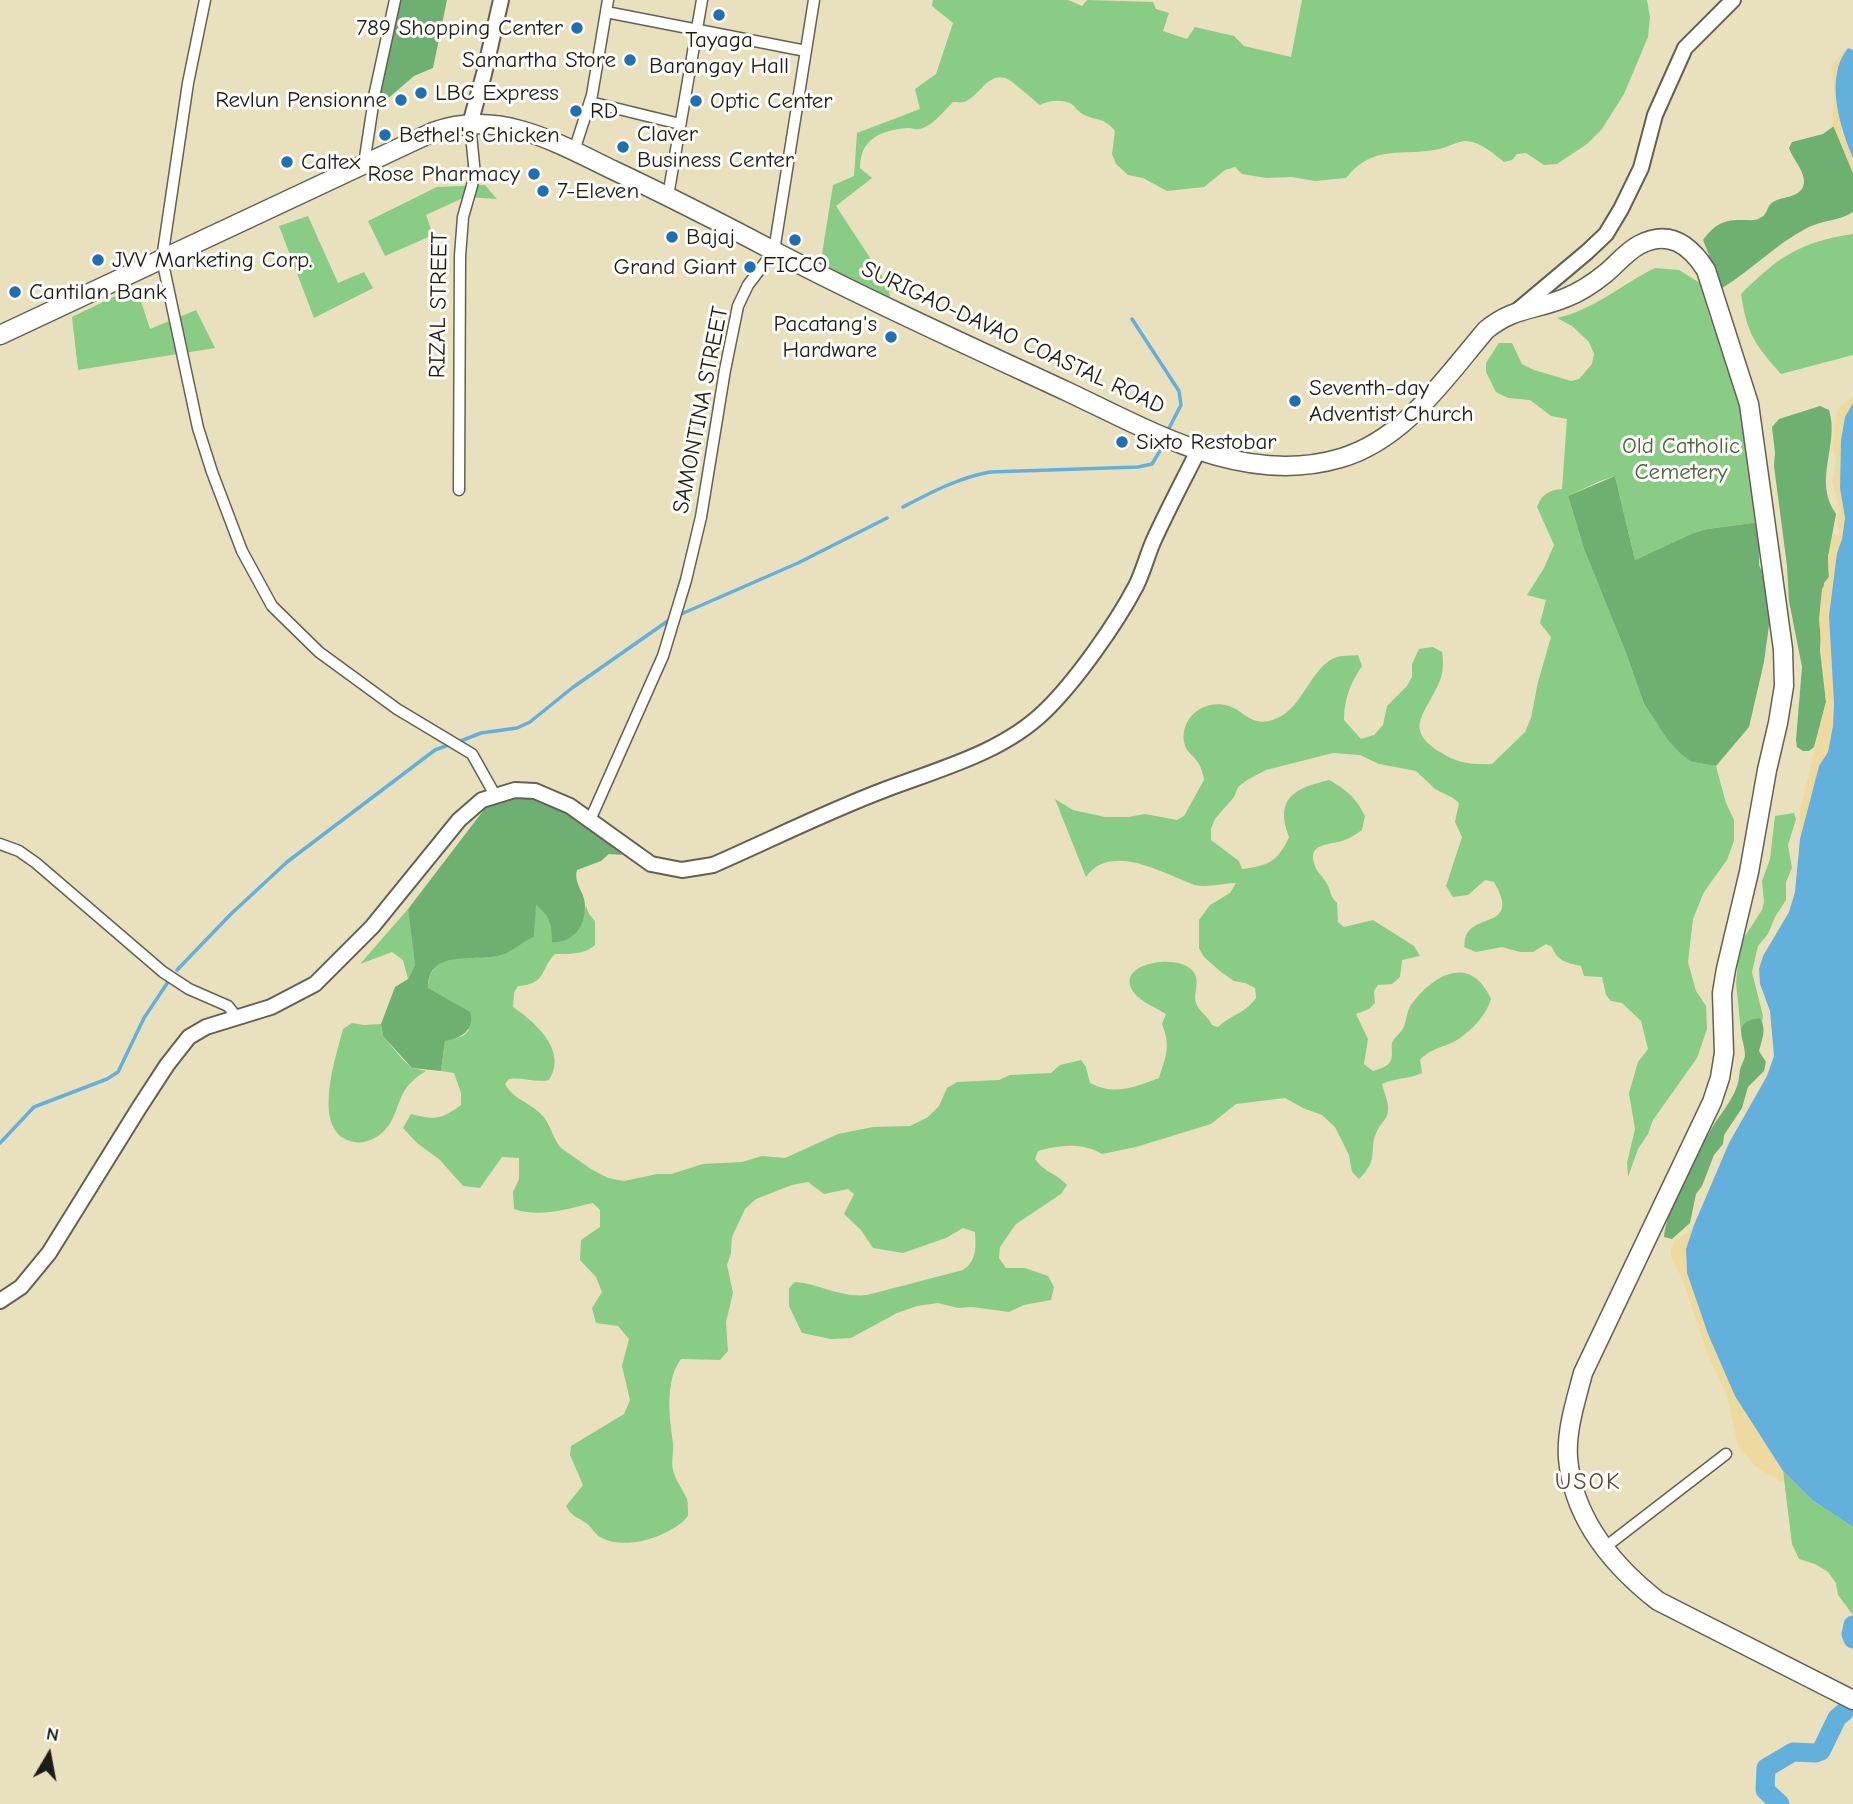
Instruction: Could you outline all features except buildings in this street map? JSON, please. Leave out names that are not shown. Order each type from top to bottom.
[{"type":"highway","name":"SURIGAO-DAVAO COASTAL ROAD","points":[[0,335],[433,132],[458,125],[491,125],[520,130],[574,151],[892,310],[1198,451],[1237,461],[1284,466],[1342,458],[1394,430],[1415,414],[1486,330],[1499,319],[1518,310],[1566,298],[1605,274],[1638,245],[1652,240],[1675,241],[1687,246],[1706,270],[1749,404],[1783,649],[1784,686],[1749,872],[1732,936],[1722,993],[1724,1053],[1720,1078],[1712,1102],[1583,1373],[1571,1419],[1568,1457],[1574,1494],[1588,1525],[1630,1578],[1658,1601],[1853,1700]]},
{"type":"street","points":[[205,0],[188,83],[162,259],[198,428],[242,551],[272,606],[319,652],[397,709],[471,754],[495,795]]},
{"type":"street","points":[[364,165],[374,92],[395,0]]},
{"type":"street","name":"RIZAL STREET","points":[[459,490],[460,256],[463,217],[475,175],[470,124],[501,0]]},
{"type":"street","points":[[574,151],[590,102],[608,0]]},
{"type":"street","points":[[668,196],[702,0]]},
{"type":"street","name":"SAMONTINA STREET","points":[[590,820],[663,656],[686,580],[701,517],[738,306],[748,285],[774,251],[814,0]]},
{"type":"street","points":[[1518,310],[1606,233],[1641,168],[1655,115],[1685,48],[1733,0]]},
{"type":"street","points":[[606,12],[806,51]]},
{"type":"street","points":[[590,102],[680,124]]},
{"type":"street","points":[[0,1301],[21,1287],[49,1253],[182,1044],[206,1027],[271,1007],[315,984],[372,928],[471,808],[495,795],[515,790],[535,791],[570,806],[651,864],[682,870],[698,869],[713,865],[882,791],[952,765],[1023,729],[1045,711],[1071,682],[1131,594],[1157,532],[1198,451]]},
{"type":"street","points":[[0,844],[19,851],[36,863],[178,983],[228,1006],[236,1016]]},
{"type":"street","points":[[1604,1548],[1726,1454]]},
{"type":"green space","points":[[400,0],[447,0],[433,68],[414,76],[378,107],[377,102]]},
{"type":"green space","points":[[933,0],[1068,0],[1082,6],[1087,0],[1153,2],[1156,9],[1169,13],[1163,31],[1187,39],[1195,27],[1234,36],[1244,46],[1291,57],[1302,0],[1647,0],[1650,17],[1648,37],[1624,94],[1602,129],[1587,144],[1557,164],[1544,165],[1526,153],[1517,154],[1512,160],[1504,162],[1482,146],[1466,141],[1440,149],[1378,156],[1367,160],[1346,178],[1315,181],[1292,177],[1266,178],[1242,174],[1235,167],[1225,170],[1204,187],[1167,191],[1143,178],[1128,175],[1116,164],[1112,154],[1115,131],[1107,123],[1086,116],[1065,102],[1052,101],[1040,105],[1008,79],[993,79],[969,99],[953,102],[924,128],[898,129],[874,138],[864,150],[860,168],[872,178],[836,206],[888,285],[892,310],[819,273],[833,185],[854,176],[857,133],[920,109],[915,89],[936,74],[953,23],[932,6]]},
{"type":"green space","points":[[1834,126],[1853,173],[1853,212],[1813,225],[1796,234],[1722,288],[1703,240],[1720,224],[1731,220],[1758,219],[1773,202],[1800,191],[1804,179],[1789,148],[1792,142],[1823,134]]},
{"type":"green space","points":[[485,185],[497,199],[465,197],[426,215],[433,235],[385,256],[368,221],[437,187]]},
{"type":"green space","points":[[308,216],[338,283],[364,272],[373,288],[314,318],[279,226]]},
{"type":"green space","points":[[1853,234],[1853,355],[1781,374],[1764,354],[1749,329],[1741,294],[1791,253],[1834,237]]},
{"type":"green space","name":"Old Catholic Cemetery","points":[[1655,268],[1679,270],[1700,283],[1710,318],[1716,326],[1739,393],[1760,522],[1693,533],[1635,560],[1615,476],[1568,496],[1584,549],[1644,704],[1658,725],[1692,762],[1716,766],[1726,803],[1734,820],[1734,841],[1727,860],[1704,892],[1693,919],[1688,962],[1696,991],[1706,1006],[1707,1029],[1697,1058],[1653,1120],[1628,1177],[1627,1163],[1635,1129],[1629,1093],[1638,1062],[1648,1049],[1641,1021],[1622,1003],[1611,1001],[1606,995],[1602,977],[1584,976],[1581,966],[1563,961],[1552,947],[1546,944],[1533,952],[1502,947],[1476,952],[1464,947],[1465,937],[1471,929],[1494,918],[1502,907],[1494,882],[1485,880],[1468,895],[1453,897],[1446,886],[1462,837],[1455,822],[1459,803],[1435,789],[1416,771],[1379,764],[1360,755],[1333,753],[1266,770],[1238,787],[1234,797],[1215,819],[1211,840],[1239,861],[1242,869],[1272,861],[1281,852],[1289,837],[1284,813],[1286,804],[1297,791],[1329,780],[1350,795],[1365,816],[1362,830],[1345,840],[1320,846],[1314,853],[1316,868],[1337,903],[1338,922],[1344,927],[1373,920],[1414,946],[1420,956],[1402,960],[1400,977],[1392,984],[1378,985],[1374,991],[1375,1003],[1369,1009],[1356,1014],[1368,1039],[1364,1064],[1373,1071],[1390,1062],[1392,1043],[1404,1027],[1411,1005],[1430,984],[1441,977],[1452,973],[1473,976],[1483,985],[1491,999],[1483,1016],[1470,1030],[1420,1060],[1422,1073],[1382,1084],[1388,1113],[1375,1136],[1372,1159],[1366,1172],[1359,1179],[1352,1172],[1349,1155],[1335,1127],[1322,1115],[1285,1098],[1236,1104],[1211,1124],[1136,1147],[1102,1154],[1087,1148],[1070,1146],[1038,1151],[1035,1159],[1039,1164],[1067,1185],[1061,1194],[1016,1224],[1000,1247],[999,1258],[1006,1268],[1025,1268],[1048,1276],[1054,1287],[1051,1300],[1024,1305],[1009,1312],[958,1308],[938,1303],[917,1306],[897,1313],[851,1338],[831,1339],[802,1333],[789,1306],[789,1288],[795,1282],[848,1295],[867,1295],[963,1270],[973,1258],[975,1232],[963,1228],[946,1238],[903,1253],[873,1248],[861,1230],[844,1214],[854,1194],[848,1189],[824,1194],[808,1182],[792,1185],[756,1199],[745,1209],[732,1237],[727,1265],[733,1293],[726,1322],[728,1351],[720,1360],[681,1359],[672,1378],[672,1467],[687,1499],[688,1516],[660,1535],[623,1543],[600,1537],[573,1515],[566,1506],[583,1485],[570,1455],[571,1446],[624,1414],[630,1400],[622,1366],[629,1339],[618,1326],[596,1323],[592,1308],[602,1292],[596,1277],[580,1260],[581,1240],[600,1227],[600,1210],[593,1203],[544,1213],[514,1209],[513,1192],[519,1179],[519,1158],[502,1157],[480,1188],[463,1186],[440,1160],[417,1143],[403,1128],[411,1114],[438,1117],[461,1105],[461,1093],[454,1073],[441,1071],[445,1041],[463,1036],[469,1030],[440,997],[428,988],[431,975],[437,966],[457,959],[505,954],[534,937],[535,904],[548,914],[552,927],[581,924],[586,906],[595,921],[595,945],[581,952],[555,954],[538,979],[518,986],[514,993],[513,1007],[540,1029],[552,1048],[555,1059],[549,1080],[509,1079],[505,1084],[512,1093],[544,1117],[561,1148],[608,1178],[624,1181],[671,1174],[703,1164],[742,1162],[762,1156],[785,1158],[838,1134],[873,1127],[910,1126],[928,1117],[939,1106],[947,1088],[957,1082],[1051,1073],[1060,1065],[1081,1060],[1086,1067],[1090,1083],[1099,1087],[1124,1089],[1159,1078],[1166,1051],[1162,1024],[1166,1014],[1138,997],[1130,986],[1131,977],[1137,969],[1147,964],[1173,962],[1184,965],[1195,975],[1197,1006],[1212,1025],[1218,1027],[1247,1008],[1256,998],[1255,988],[1234,981],[1221,972],[1204,957],[1199,948],[1199,920],[1210,905],[1230,893],[1236,883],[1197,885],[1137,863],[1123,861],[1109,862],[1097,867],[1086,877],[1055,799],[1073,810],[1105,817],[1145,814],[1177,820],[1184,816],[1204,780],[1200,766],[1184,742],[1186,725],[1203,707],[1220,704],[1233,707],[1257,721],[1274,720],[1290,709],[1329,661],[1339,656],[1358,655],[1362,666],[1348,692],[1344,720],[1361,739],[1374,735],[1383,725],[1387,706],[1412,677],[1412,664],[1419,649],[1433,647],[1442,652],[1442,671],[1422,715],[1420,730],[1423,737],[1452,759],[1471,764],[1492,764],[1525,732],[1551,637],[1540,623],[1546,600],[1527,595],[1544,568],[1554,545],[1537,507],[1546,494],[1562,489],[1567,419],[1551,416],[1530,400],[1508,398],[1496,392],[1486,372],[1486,363],[1499,343],[1512,343],[1522,364],[1571,381],[1579,379],[1592,364],[1594,354],[1589,342],[1572,326],[1557,318],[1596,303]]},
{"type":"green space","points":[[136,286],[150,329],[196,310],[215,348],[78,370],[72,317]]},
{"type":"green space","points":[[1820,406],[1829,410],[1831,423],[1826,488],[1836,514],[1828,557],[1829,577],[1824,583],[1820,650],[1826,702],[1814,747],[1803,751],[1797,747],[1796,740],[1802,667],[1789,601],[1772,427],[1779,419]]},
{"type":"green space","points":[[1615,476],[1635,560],[1693,533],[1760,522],[1759,565],[1765,578],[1770,618],[1764,662],[1749,727],[1716,766],[1692,762],[1681,754],[1668,740],[1644,704],[1584,549],[1568,496]]},
{"type":"green space","points":[[515,795],[530,797],[574,814],[612,843],[622,855],[609,854],[601,861],[577,870],[577,880],[585,902],[584,915],[580,928],[566,940],[552,942],[549,921],[536,905],[534,937],[505,954],[457,959],[436,966],[430,975],[428,988],[470,1012],[471,1024],[462,1035],[445,1041],[441,1071],[412,1068],[383,1036],[381,1024],[395,987],[408,979],[415,965],[408,909],[486,807],[499,799]]},
{"type":"green space","points":[[1794,813],[1796,819],[1788,845],[1792,868],[1786,882],[1786,900],[1768,934],[1758,946],[1752,972],[1762,1021],[1759,1018],[1741,1032],[1736,983],[1739,952],[1745,936],[1762,910],[1762,881],[1770,859],[1775,816]]},
{"type":"green space","points":[[408,909],[415,965],[408,979],[403,960],[392,952],[360,964]]},
{"type":"green space","points":[[1760,1018],[1764,1030],[1759,1051],[1766,1062],[1764,1071],[1748,1087],[1742,1108],[1724,1135],[1723,1144],[1714,1155],[1696,1194],[1690,1223],[1672,1239],[1664,1237],[1666,1224],[1684,1178],[1735,1091],[1745,1055],[1742,1027],[1751,1020]]},
{"type":"green space","points":[[352,1023],[381,1024],[383,1036],[403,1060],[412,1068],[426,1071],[405,1089],[393,1118],[384,1131],[364,1142],[350,1141],[338,1134],[331,1122],[329,1108],[332,1074],[343,1029]]},
{"type":"green space","points":[[1783,1471],[1812,1500],[1853,1527],[1853,1615],[1838,1595],[1836,1583],[1828,1572],[1799,1559],[1792,1544]]},
{"type":"sand","points":[[1848,48],[1843,55],[1841,131],[1853,158],[1853,173],[1832,123],[1834,91],[1831,68],[1840,54]]},
{"type":"sand","points":[[1853,397],[1853,403],[1845,417],[1841,440],[1840,488],[1845,518],[1837,553],[1829,616],[1833,726],[1828,752],[1819,766],[1800,839],[1800,810],[1826,702],[1819,619],[1822,589],[1829,577],[1828,557],[1833,535],[1839,532],[1837,524],[1840,511],[1832,482],[1836,461],[1833,447],[1837,411]]},
{"type":"sand","points":[[1694,1225],[1686,1249],[1687,1273],[1708,1334],[1735,1396],[1783,1471],[1784,1480],[1781,1482],[1755,1466],[1738,1446],[1727,1396],[1707,1353],[1684,1283],[1671,1257],[1675,1240]]},
{"type":"water","points":[[1848,48],[1853,50],[1853,158],[1839,118],[1836,88],[1837,73]]},
{"type":"water","points":[[1853,403],[1853,1527],[1812,1500],[1783,1471],[1735,1396],[1708,1334],[1687,1273],[1686,1249],[1729,1143],[1767,1076],[1774,1056],[1770,1011],[1760,984],[1759,969],[1763,956],[1789,912],[1795,892],[1800,839],[1819,766],[1828,752],[1833,726],[1829,616],[1837,553],[1845,518],[1840,488],[1841,440],[1845,417]]},
{"type":"waterway","points":[[1132,319],[1179,391],[1181,405],[1168,430]]},
{"type":"waterway","points":[[903,507],[945,486],[990,472],[1138,467],[1152,464],[1161,449]]},
{"type":"waterway","points":[[679,615],[798,563],[887,518]]},
{"type":"waterway","points":[[458,742],[481,733],[517,728],[530,722],[572,688],[672,618]]},
{"type":"waterway","points":[[177,970],[231,914],[287,862],[435,750],[451,744]]},
{"type":"waterway","points":[[0,1143],[34,1107],[107,1079],[118,1072],[144,1018],[170,979]]},
{"type":"waterway","points":[[1853,1625],[1853,1639]]},
{"type":"waterway","points":[[1780,1804],[1765,1790],[1766,1768],[1793,1752],[1821,1751],[1837,1718],[1844,1712]]},
{"type":"place","name":"Tayaga Barangay Hall","points":[[719,15]]},
{"type":"place","name":"789 Shopping Center","points":[[577,28]]},
{"type":"place","name":"Samartha Store","points":[[630,60]]},
{"type":"place","name":"LBC Express","points":[[421,93]]},
{"type":"place","name":"Revlun Pensionne","points":[[401,100]]},
{"type":"place","name":"Optic Center","points":[[696,101]]},
{"type":"place","name":"RD","points":[[576,111]]},
{"type":"place","name":"Bethel's Chicken","points":[[385,135]]},
{"type":"place","name":"Claver Business Center","points":[[623,147]]},
{"type":"place","name":"Caltex","points":[[287,162]]},
{"type":"place","name":"Rose Pharmacy","points":[[534,174]]},
{"type":"place","name":"7-Eleven","points":[[543,191]]},
{"type":"place","name":"Bajaj","points":[[672,237]]},
{"type":"place","name":"FICCO","points":[[795,240]]},
{"type":"place","name":"JVV Marketing Corp.","points":[[98,260]]},
{"type":"place","name":"Grand Giant","points":[[750,267]]},
{"type":"place","name":"Cantilan Bank","points":[[15,292]]},
{"type":"place","name":"Pacatang's Hardware","points":[[891,337]]},
{"type":"place","name":"Seventh-day Adventist Church","points":[[1295,401]]},
{"type":"place","name":"Sixto Restobar","points":[[1122,442]]},
{"type":"district","name":"USOK","points":[[1588,1482]]}]
